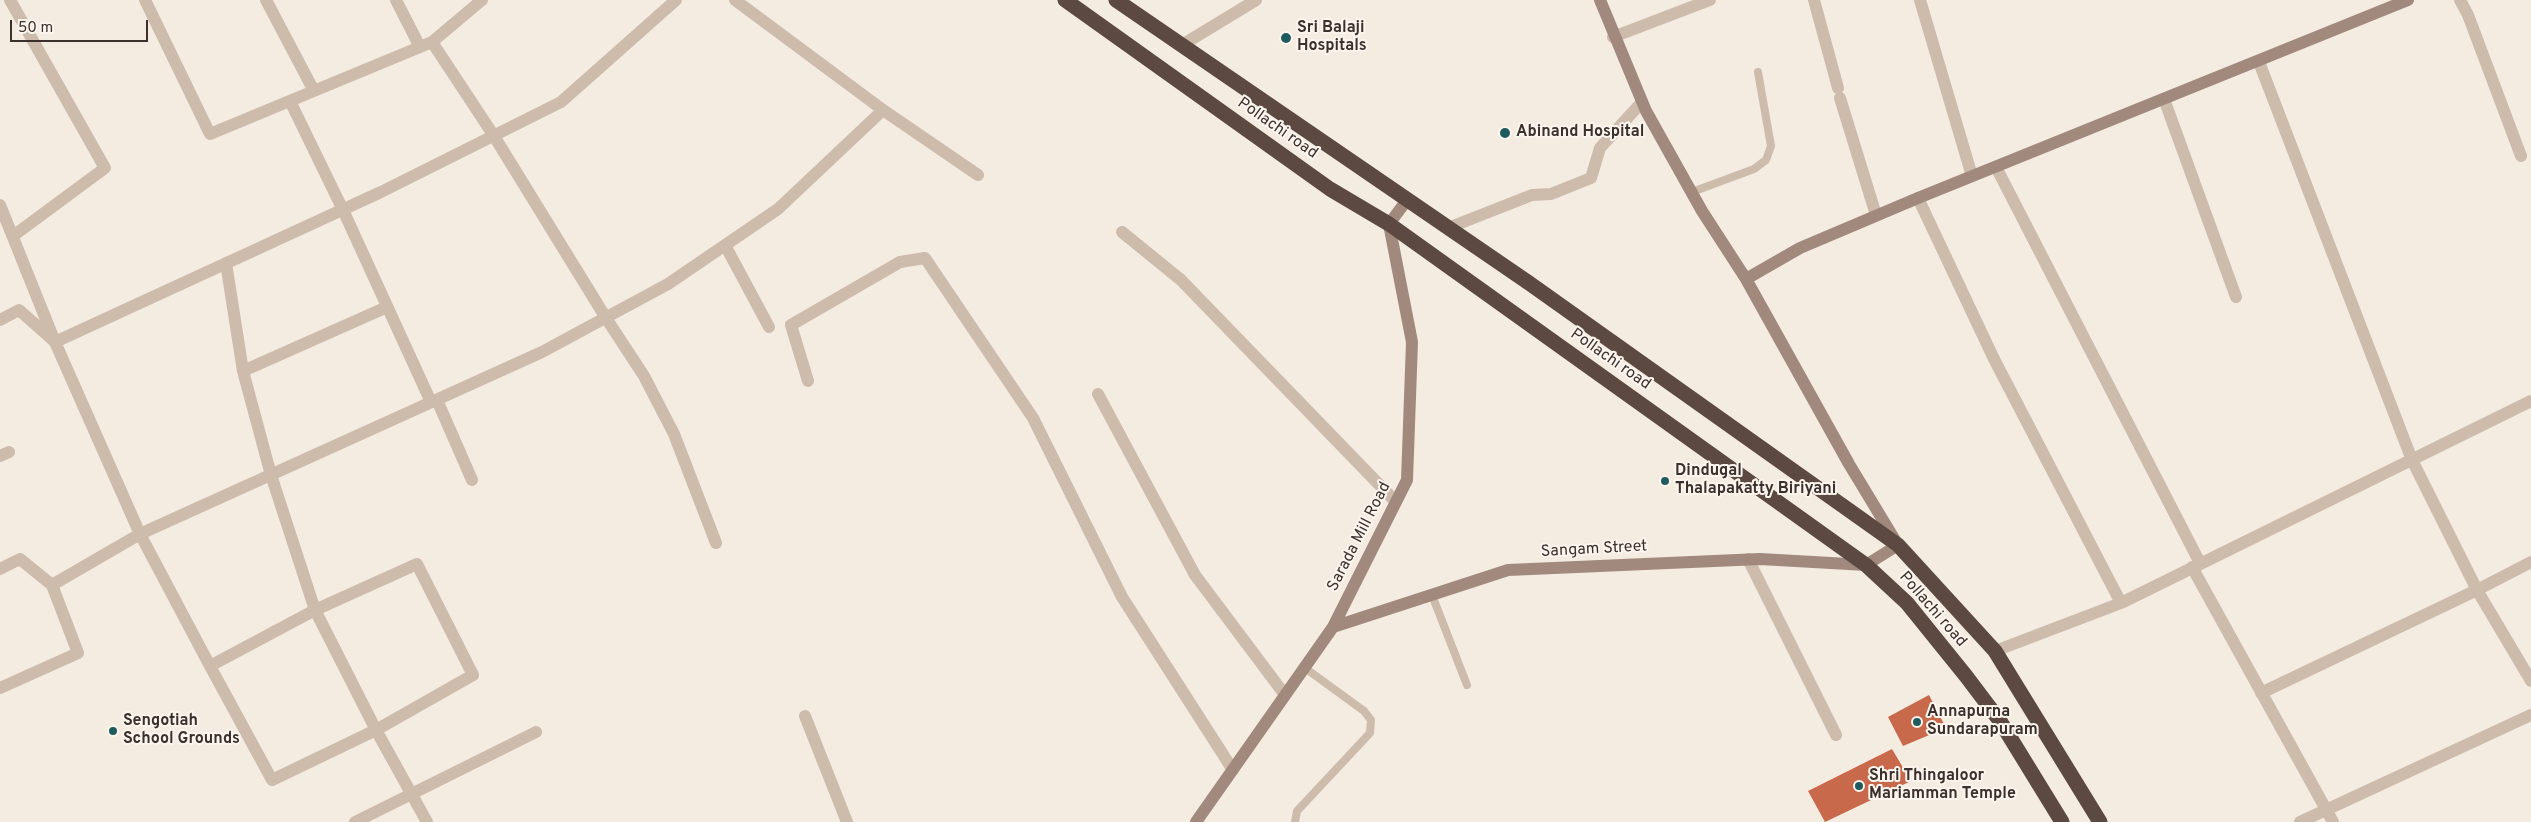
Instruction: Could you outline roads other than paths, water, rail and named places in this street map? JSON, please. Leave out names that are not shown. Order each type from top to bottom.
[{"type":"highway","name":"Pollachi road","points":[[1065,0],[1330,189],[1388,224],[1866,565],[1907,603],[1978,691],[2000,721],[2062,822]]},
{"type":"highway","points":[[1116,0],[1448,228],[1898,545],[1994,651],[2100,822]]},
{"type":"main road","points":[[1600,0],[1613,37],[1642,102],[1692,192],[1746,279],[1898,545],[1866,565]]},
{"type":"main road","points":[[1746,279],[1800,248],[1876,215],[2259,62],[2408,0]]},
{"type":"main road","points":[[1388,224],[1407,200]]},
{"type":"main road","name":"Sarada Mill Road","points":[[1196,822],[1333,627],[1407,480],[1412,342],[1388,224]]},
{"type":"main road","name":"Sangam Street","points":[[1333,627],[1508,570],[1748,559],[1866,565]]},
{"type":"street","points":[[10,0],[105,168],[13,236]]},
{"type":"street","points":[[146,0],[210,134],[432,42],[482,0]]},
{"type":"street","points":[[266,0],[314,91]]},
{"type":"street","points":[[396,0],[420,47]]},
{"type":"street","points":[[55,342],[343,210],[561,102],[676,0]]},
{"type":"street","points":[[735,0],[883,110],[978,175]]},
{"type":"street","points":[[1182,45],[1256,0]]},
{"type":"street","points":[[1613,37],[1710,0]]},
{"type":"street","points":[[1814,0],[1839,93],[1876,215]]},
{"type":"street","points":[[1920,0],[1972,176]]},
{"type":"street","points":[[2460,0],[2468,14],[2521,156]]},
{"type":"street","points":[[432,42],[494,136],[644,376],[674,434],[716,543]]},
{"type":"street","points":[[2259,62],[2412,460],[2477,590],[2531,681]]},
{"type":"street","points":[[2164,99],[2236,297]]},
{"type":"street","points":[[290,101],[472,480]]},
{"type":"street","points":[[1448,228],[1532,195],[1551,194],[1591,178],[1600,148],[1642,102]]},
{"type":"street","points":[[52,585],[140,534],[542,352],[668,284],[778,209],[883,110]]},
{"type":"street","points":[[1996,167],[2261,693],[2333,822]]},
{"type":"street","points":[[1918,198],[1994,360],[2120,602]]},
{"type":"street","points":[[0,205],[55,342],[140,534],[210,666],[272,780],[376,730],[473,675],[416,564],[315,610],[210,666]]},
{"type":"street","points":[[1122,232],[1181,280],[1396,502]]},
{"type":"street","points":[[725,245],[769,327]]},
{"type":"street","points":[[808,381],[791,325],[900,262],[926,258],[1033,418],[1122,597],[1233,770]]},
{"type":"street","points":[[226,263],[243,371],[271,475],[315,610],[376,730],[427,822]]},
{"type":"street","points":[[243,371],[387,306]]},
{"type":"street","points":[[0,320],[19,310],[55,342]]},
{"type":"street","points":[[1098,394],[1195,575],[1285,695]]},
{"type":"street","points":[[1994,651],[2120,602],[2531,401]]},
{"type":"street","points":[[0,569],[20,559],[52,585],[78,653],[0,688]]},
{"type":"street","points":[[1748,559],[1836,735]]},
{"type":"street","points":[[2261,693],[2477,590],[2531,562]]},
{"type":"street","points":[[2300,822],[2531,715]]},
{"type":"street","points":[[805,716],[847,822]]},
{"type":"street","points":[[356,822],[536,732]]},
{"type":"lane","points":[[1692,192],[1754,170],[1766,160],[1771,146],[1758,72]]},
{"type":"lane","points":[[1432,595],[1466,685]]},
{"type":"lane","points":[[1294,822],[1297,811],[1370,733],[1371,720],[1364,711],[1304,668]]},
{"type":"place","name":"Sri Balaji Hospitals","points":[[1286,38]]},
{"type":"place","name":"Abinand Hospital","points":[[1505,133]]},
{"type":"place","name":"Dindugal Thalapakatty Biriyani","points":[[1665,481]]},
{"type":"place","name":"Annapurna Sundarapuram","points":[[1917,722]]},
{"type":"place","name":"Sengotiah School Grounds","points":[[113,731]]},
{"type":"place","name":"Shri Thingaloor Mariamman Temple","points":[[1859,786]]}]
